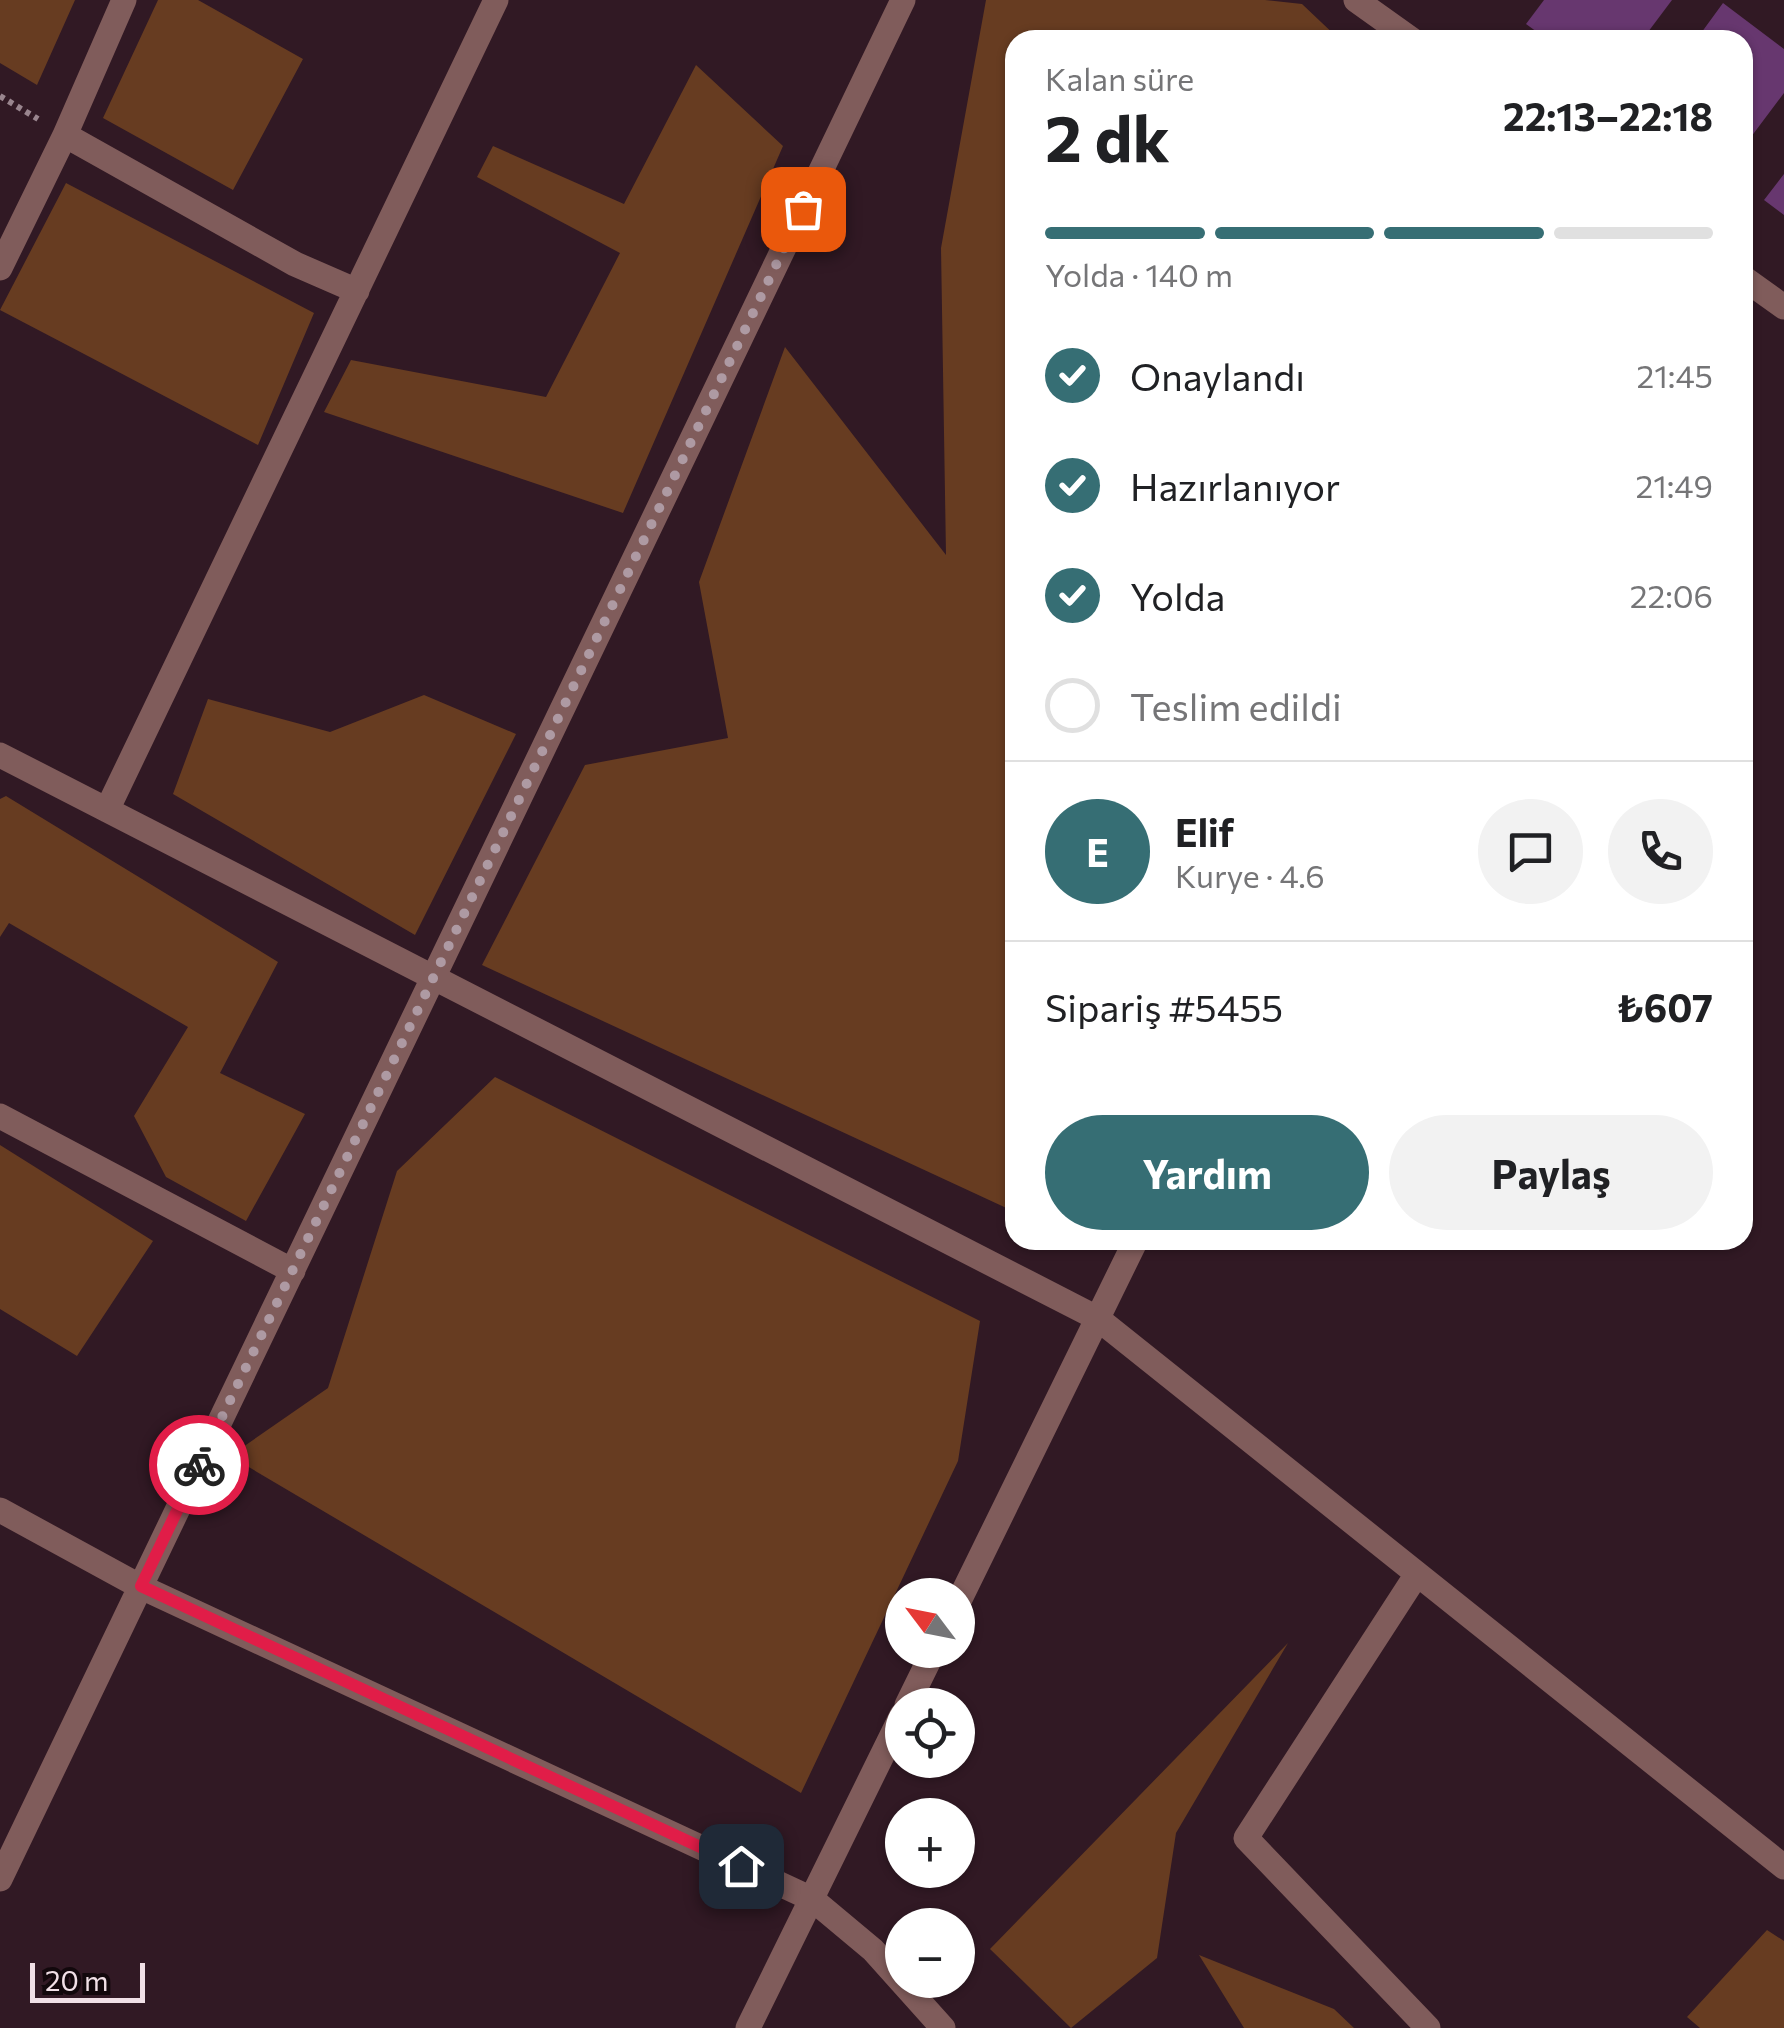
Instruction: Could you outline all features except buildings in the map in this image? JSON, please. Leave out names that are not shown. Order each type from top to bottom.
[{"type":"street","points":[[0,268],[65,135],[124,0]]},
{"type":"street","points":[[107,810],[496,0]]},
{"type":"street","points":[[0,1879],[903,0]]},
{"type":"street","points":[[1356,0],[1398,30]]},
{"type":"street","points":[[65,135],[294,264],[356,291]]},
{"type":"street","points":[[1753,285],[1784,307]]},
{"type":"street","points":[[0,754],[1097,1318],[1784,1867]]},
{"type":"street","points":[[0,1116],[292,1272]]},
{"type":"street","points":[[970,1578],[1131,1250]]},
{"type":"street","points":[[0,1510],[141,1586],[812,1900],[873,1950],[943,2028]]},
{"type":"street","points":[[1417,1574],[1246,1838],[1428,2028]]},
{"type":"street","points":[[748,2028],[885,1750]]},
{"type":"path","points":[[0,96],[65,135]]},
{"type":"shaded area","points":[[0,0],[75,0],[37,85],[0,63]]},
{"type":"shaded area","points":[[158,0],[198,0],[303,59],[233,190],[103,118]]},
{"type":"shaded area","points":[[986,0],[1265,0],[1302,4],[1329,30],[1005,30],[1005,1207],[482,965],[585,765],[728,738],[699,582],[785,347],[946,555],[941,248]]},
{"type":"shaded area","points":[[696,65],[783,146],[623,513],[324,412],[351,360],[546,397],[620,253],[477,177],[493,146],[624,204]]},
{"type":"shaded area","points":[[66,183],[314,313],[258,445],[0,310]]},
{"type":"shaded area","points":[[424,695],[516,734],[415,935],[173,794],[208,699],[330,732]]},
{"type":"shaded area","points":[[6,796],[278,962],[220,1073],[305,1114],[246,1221],[166,1177],[134,1116],[188,1027],[9,923],[0,937],[0,799]]},
{"type":"shaded area","points":[[495,1077],[980,1321],[958,1461],[903,1578],[885,1578],[885,1615],[801,1793],[230,1456],[328,1388],[397,1171]]},
{"type":"shaded area","points":[[0,1145],[153,1241],[77,1356],[0,1309]]},
{"type":"shaded area","points":[[1288,1643],[1176,1833],[1157,1958],[1071,2028],[990,1949]]},
{"type":"shaded area","points":[[1767,1930],[1784,1941],[1784,2028],[1700,2028],[1687,2017]]},
{"type":"shaded area","points":[[1199,1955],[1334,2009],[1354,2028],[1244,2028]]},
{"type":"way so far","points":[[199,1465],[803,209]]},
{"type":"route","points":[[199,1465],[141,1586],[741,1866]]}]
